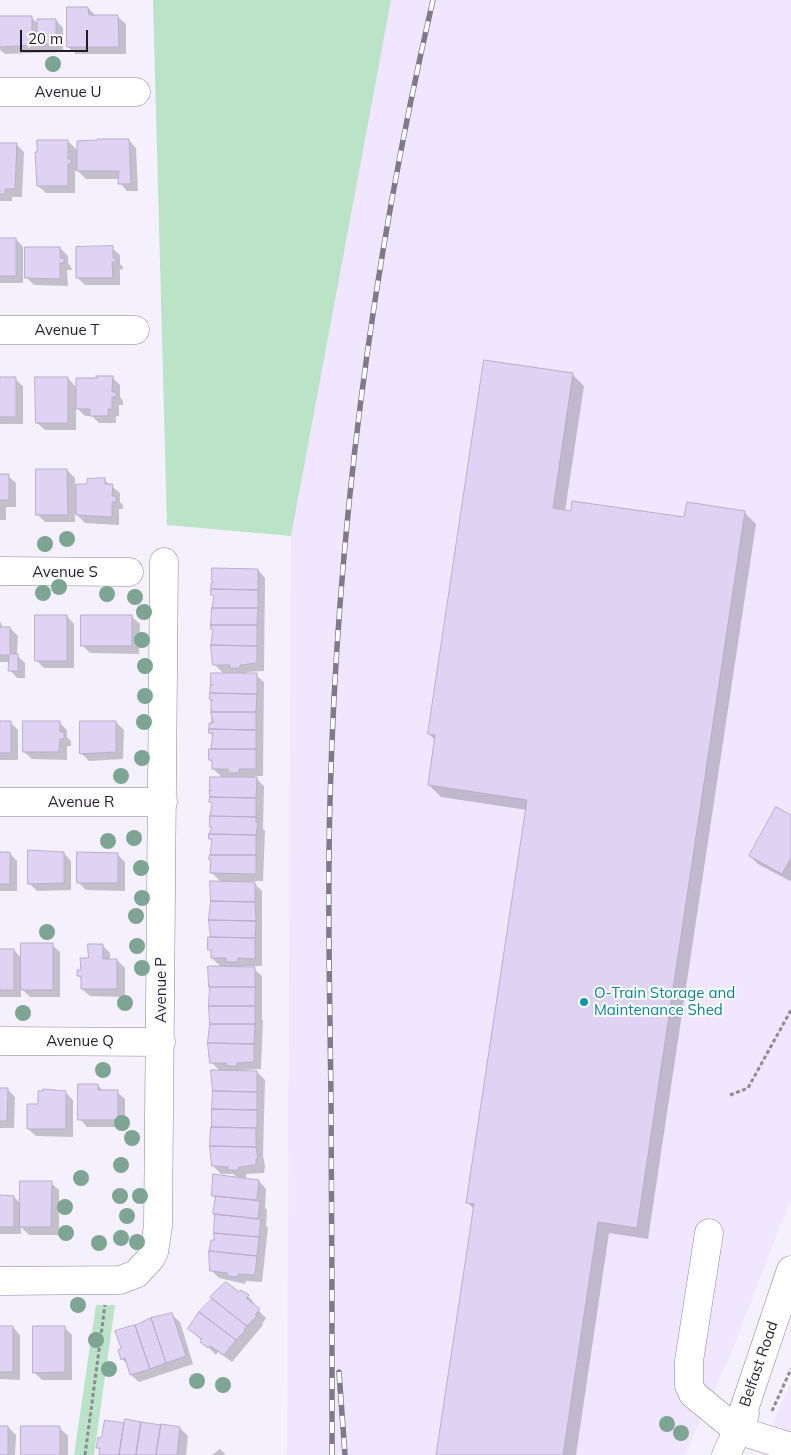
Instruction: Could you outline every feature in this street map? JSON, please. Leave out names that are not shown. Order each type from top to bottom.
[{"type":"street","name":"Avenue U","points":[[0,92],[136,92]]},
{"type":"street","name":"Avenue T","points":[[0,330],[135,330]]},
{"type":"street","name":"Avenue P","points":[[0,1280],[120,1280],[136,1274],[150,1259],[156,1240],[159,1209],[161,1042],[164,562]]},
{"type":"street","name":"Avenue S","points":[[0,571],[129,572]]},
{"type":"street","name":"Avenue R","points":[[0,802],[163,802]]},
{"type":"street","name":"Avenue Q","points":[[0,1041],[161,1042]]},
{"type":"street","points":[[709,1233],[689,1361],[689,1385],[693,1394],[737,1430],[791,1447]]},
{"type":"street","name":"Belfast Road","points":[[737,1430],[791,1270]]},
{"type":"street","name":"Belfast Road","points":[[726,1455],[791,1326]]},
{"type":"path","points":[[730,1095],[748,1088],[791,1010]]},
{"type":"path","points":[[84,1455],[108,1280]]},
{"type":"shaded area","points":[[385,0],[791,0],[791,1199],[731,1353],[685,1455],[287,1455],[291,536]]},
{"type":"shaded area","points":[[791,1382],[791,1455],[760,1455],[775,1418]]},
{"type":"green space","points":[[153,0],[391,0],[291,536],[167,525]]},
{"type":"green space","points":[[96,1305],[115,1305],[94,1455],[74,1455]]},
{"type":"building","points":[[67,7],[88,7],[89,15],[118,15],[119,47],[67,47]]},
{"type":"building","points":[[0,16],[32,16],[32,31],[37,32],[37,19],[56,19],[56,44],[0,47]]},
{"type":"building","points":[[129,139],[131,184],[118,184],[119,171],[77,171],[77,141]]},
{"type":"building","points":[[37,140],[68,140],[68,159],[71,159],[71,164],[68,164],[68,186],[37,186],[35,152],[37,152]]},
{"type":"building","points":[[0,143],[17,143],[15,189],[5,189],[5,194],[0,194]]},
{"type":"building","points":[[0,238],[16,238],[16,276],[0,276]]},
{"type":"building","points":[[113,246],[113,258],[116,258],[116,262],[112,262],[113,278],[76,278],[76,247]]},
{"type":"building","points":[[25,247],[60,247],[60,258],[64,258],[64,263],[60,263],[60,279],[25,278]]},
{"type":"building","name":"O-Train Storage and Maintenance Shed","points":[[484,360],[573,373],[553,508],[571,511],[572,501],[684,517],[687,502],[745,511],[637,1228],[598,1222],[563,1455],[436,1455],[474,1204],[466,1203],[527,800],[428,785],[435,735],[428,734]]},
{"type":"building","points":[[96,376],[113,376],[112,392],[116,392],[116,397],[112,397],[112,409],[108,409],[108,416],[90,416],[90,409],[76,409],[76,378],[97,378]]},
{"type":"building","points":[[0,377],[16,377],[16,417],[0,417]]},
{"type":"building","points":[[35,377],[68,377],[68,423],[36,423]]},
{"type":"building","points":[[36,469],[67,469],[68,515],[36,515]]},
{"type":"building","points":[[0,474],[9,474],[9,500],[0,500]]},
{"type":"building","points":[[105,478],[105,484],[113,484],[112,496],[116,496],[116,502],[112,502],[112,517],[76,515],[76,484],[87,484],[87,479]]},
{"type":"building","points":[[212,568],[258,569],[258,590],[211,589],[211,583],[214,582],[212,581]]},
{"type":"building","points":[[211,589],[258,590],[258,608],[212,608],[214,596],[211,595]]},
{"type":"building","points":[[212,608],[258,608],[257,625],[211,625]]},
{"type":"building","points":[[35,615],[67,615],[67,661],[35,661]]},
{"type":"building","points":[[81,615],[132,615],[132,646],[81,646]]},
{"type":"building","points":[[211,625],[257,625],[257,646],[211,645],[213,629],[211,629]]},
{"type":"building","points":[[0,627],[10,627],[10,654],[18,654],[18,671],[8,671],[9,655],[0,655]]},
{"type":"building","points":[[211,645],[257,646],[257,663],[240,665],[240,668],[230,668],[230,665],[213,665]]},
{"type":"building","points":[[211,673],[257,673],[257,694],[210,693],[210,686],[213,685],[211,685]]},
{"type":"building","points":[[210,693],[257,694],[256,712],[211,712],[211,701],[213,700],[210,700]]},
{"type":"building","points":[[211,712],[256,712],[256,730],[209,729],[209,723],[213,723]]},
{"type":"building","points":[[0,721],[11,721],[11,753],[0,753]]},
{"type":"building","points":[[23,721],[60,721],[60,732],[64,732],[64,739],[60,739],[59,752],[23,752]]},
{"type":"building","points":[[80,721],[116,721],[116,752],[80,754]]},
{"type":"building","points":[[209,729],[256,730],[256,749],[211,749],[213,733],[209,733]]},
{"type":"building","points":[[209,749],[256,749],[256,769],[239,769],[239,773],[228,773],[228,769],[212,769],[212,760],[209,760]]},
{"type":"building","points":[[210,777],[257,777],[256,798],[210,797],[209,791],[212,790],[210,790]]},
{"type":"building","points":[[210,797],[256,798],[256,817],[210,816],[212,803],[209,802]]},
{"type":"building","points":[[776,807],[791,815],[791,858],[782,874],[749,856]]},
{"type":"building","points":[[210,816],[256,817],[256,822],[258,822],[256,835],[209,834],[212,827],[210,827]]},
{"type":"building","points":[[209,834],[256,835],[256,855],[210,855],[212,839],[209,839]]},
{"type":"building","points":[[28,850],[64,852],[64,883],[28,884]]},
{"type":"building","points":[[0,852],[10,852],[10,884],[0,884]]},
{"type":"building","points":[[77,852],[118,853],[118,883],[77,883]]},
{"type":"building","points":[[256,855],[256,874],[210,873],[211,860],[209,860],[209,856]]},
{"type":"building","points":[[210,881],[255,882],[255,902],[211,901]]},
{"type":"building","points":[[211,901],[255,902],[256,921],[209,920]]},
{"type":"building","points":[[209,920],[256,921],[255,938],[211,937]]},
{"type":"building","points":[[208,937],[255,938],[255,959],[238,958],[238,962],[226,962],[226,958],[211,958],[211,950],[208,950]]},
{"type":"building","points":[[21,943],[53,943],[53,990],[21,990]]},
{"type":"building","points":[[88,944],[103,944],[103,959],[117,959],[117,989],[81,989],[81,976],[77,976],[77,970],[81,970],[80,958],[88,958]]},
{"type":"building","points":[[0,949],[14,949],[14,990],[0,990]]},
{"type":"building","points":[[208,966],[255,967],[255,987],[209,987]]},
{"type":"building","points":[[210,987],[255,987],[255,1006],[209,1006]]},
{"type":"building","points":[[209,1006],[255,1006],[255,1024],[210,1024]]},
{"type":"building","points":[[210,1024],[255,1024],[254,1044],[208,1043]]},
{"type":"building","points":[[208,1043],[254,1044],[254,1062],[237,1063],[237,1066],[226,1066],[226,1063],[210,1063]]},
{"type":"building","points":[[211,1070],[257,1071],[257,1092],[213,1091]]},
{"type":"building","points":[[78,1084],[98,1084],[98,1090],[118,1090],[118,1120],[78,1120]]},
{"type":"building","points":[[0,1088],[8,1088],[7,1121],[0,1121]]},
{"type":"building","points":[[43,1089],[66,1091],[66,1129],[27,1129],[27,1104],[38,1104],[38,1091],[43,1091]]},
{"type":"building","points":[[213,1091],[257,1092],[257,1110],[212,1109]]},
{"type":"building","points":[[212,1109],[257,1110],[257,1128],[212,1127]]},
{"type":"building","points":[[211,1127],[256,1128],[256,1147],[210,1146]]},
{"type":"building","points":[[210,1146],[256,1147],[258,1159],[256,1159],[256,1165],[239,1167],[239,1170],[228,1170],[228,1167],[212,1166]]},
{"type":"building","points":[[213,1174],[259,1180],[257,1200],[212,1196]]},
{"type":"building","points":[[20,1181],[52,1181],[51,1227],[20,1227]]},
{"type":"building","points":[[0,1195],[14,1196],[14,1227],[0,1227]]},
{"type":"building","points":[[216,1196],[260,1201],[258,1219],[213,1214]]},
{"type":"building","points":[[215,1214],[261,1219],[259,1237],[214,1233]]},
{"type":"building","points":[[214,1233],[259,1237],[257,1256],[209,1251],[211,1240],[214,1240]]},
{"type":"building","points":[[209,1251],[257,1256],[255,1275],[238,1274],[238,1277],[227,1276],[227,1273],[210,1271]]},
{"type":"building","points":[[226,1282],[239,1292],[241,1290],[249,1295],[246,1298],[260,1309],[255,1315],[257,1316],[247,1326],[210,1297]]},
{"type":"building","points":[[212,1299],[247,1326],[245,1331],[236,1340],[199,1312]]},
{"type":"building","points":[[199,1312],[236,1340],[224,1355],[210,1346],[208,1348],[200,1342],[202,1339],[188,1329]]},
{"type":"building","points":[[172,1313],[186,1356],[166,1363],[151,1318]]},
{"type":"building","points":[[151,1318],[166,1363],[150,1369],[135,1326]]},
{"type":"building","points":[[135,1325],[150,1369],[130,1375],[125,1358],[121,1360],[118,1350],[121,1348],[115,1331]]},
{"type":"building","points":[[0,1326],[13,1326],[13,1372],[0,1372]]},
{"type":"building","points":[[33,1326],[65,1326],[65,1372],[33,1373]]},
{"type":"building","points":[[125,1419],[141,1422],[136,1455],[119,1455]]},
{"type":"building","points":[[105,1420],[124,1423],[119,1455],[99,1455],[100,1448],[96,1448],[98,1437],[101,1438]]},
{"type":"building","points":[[141,1422],[161,1425],[156,1455],[136,1455]]},
{"type":"building","points":[[161,1424],[180,1427],[177,1455],[156,1455]]},
{"type":"building","points":[[0,1426],[8,1426],[8,1455],[0,1455]]},
{"type":"building","points":[[21,1426],[60,1426],[60,1455],[21,1455]]},
{"type":"railway","points":[[332,1455],[329,876],[334,700],[340,599],[361,398],[375,298],[411,99],[433,0]]},
{"type":"railway","points":[[339,1372],[345,1455]]},
{"type":"place","name":"O-Train Storage and Maintenance Shed","points":[[584,1002]]}]
